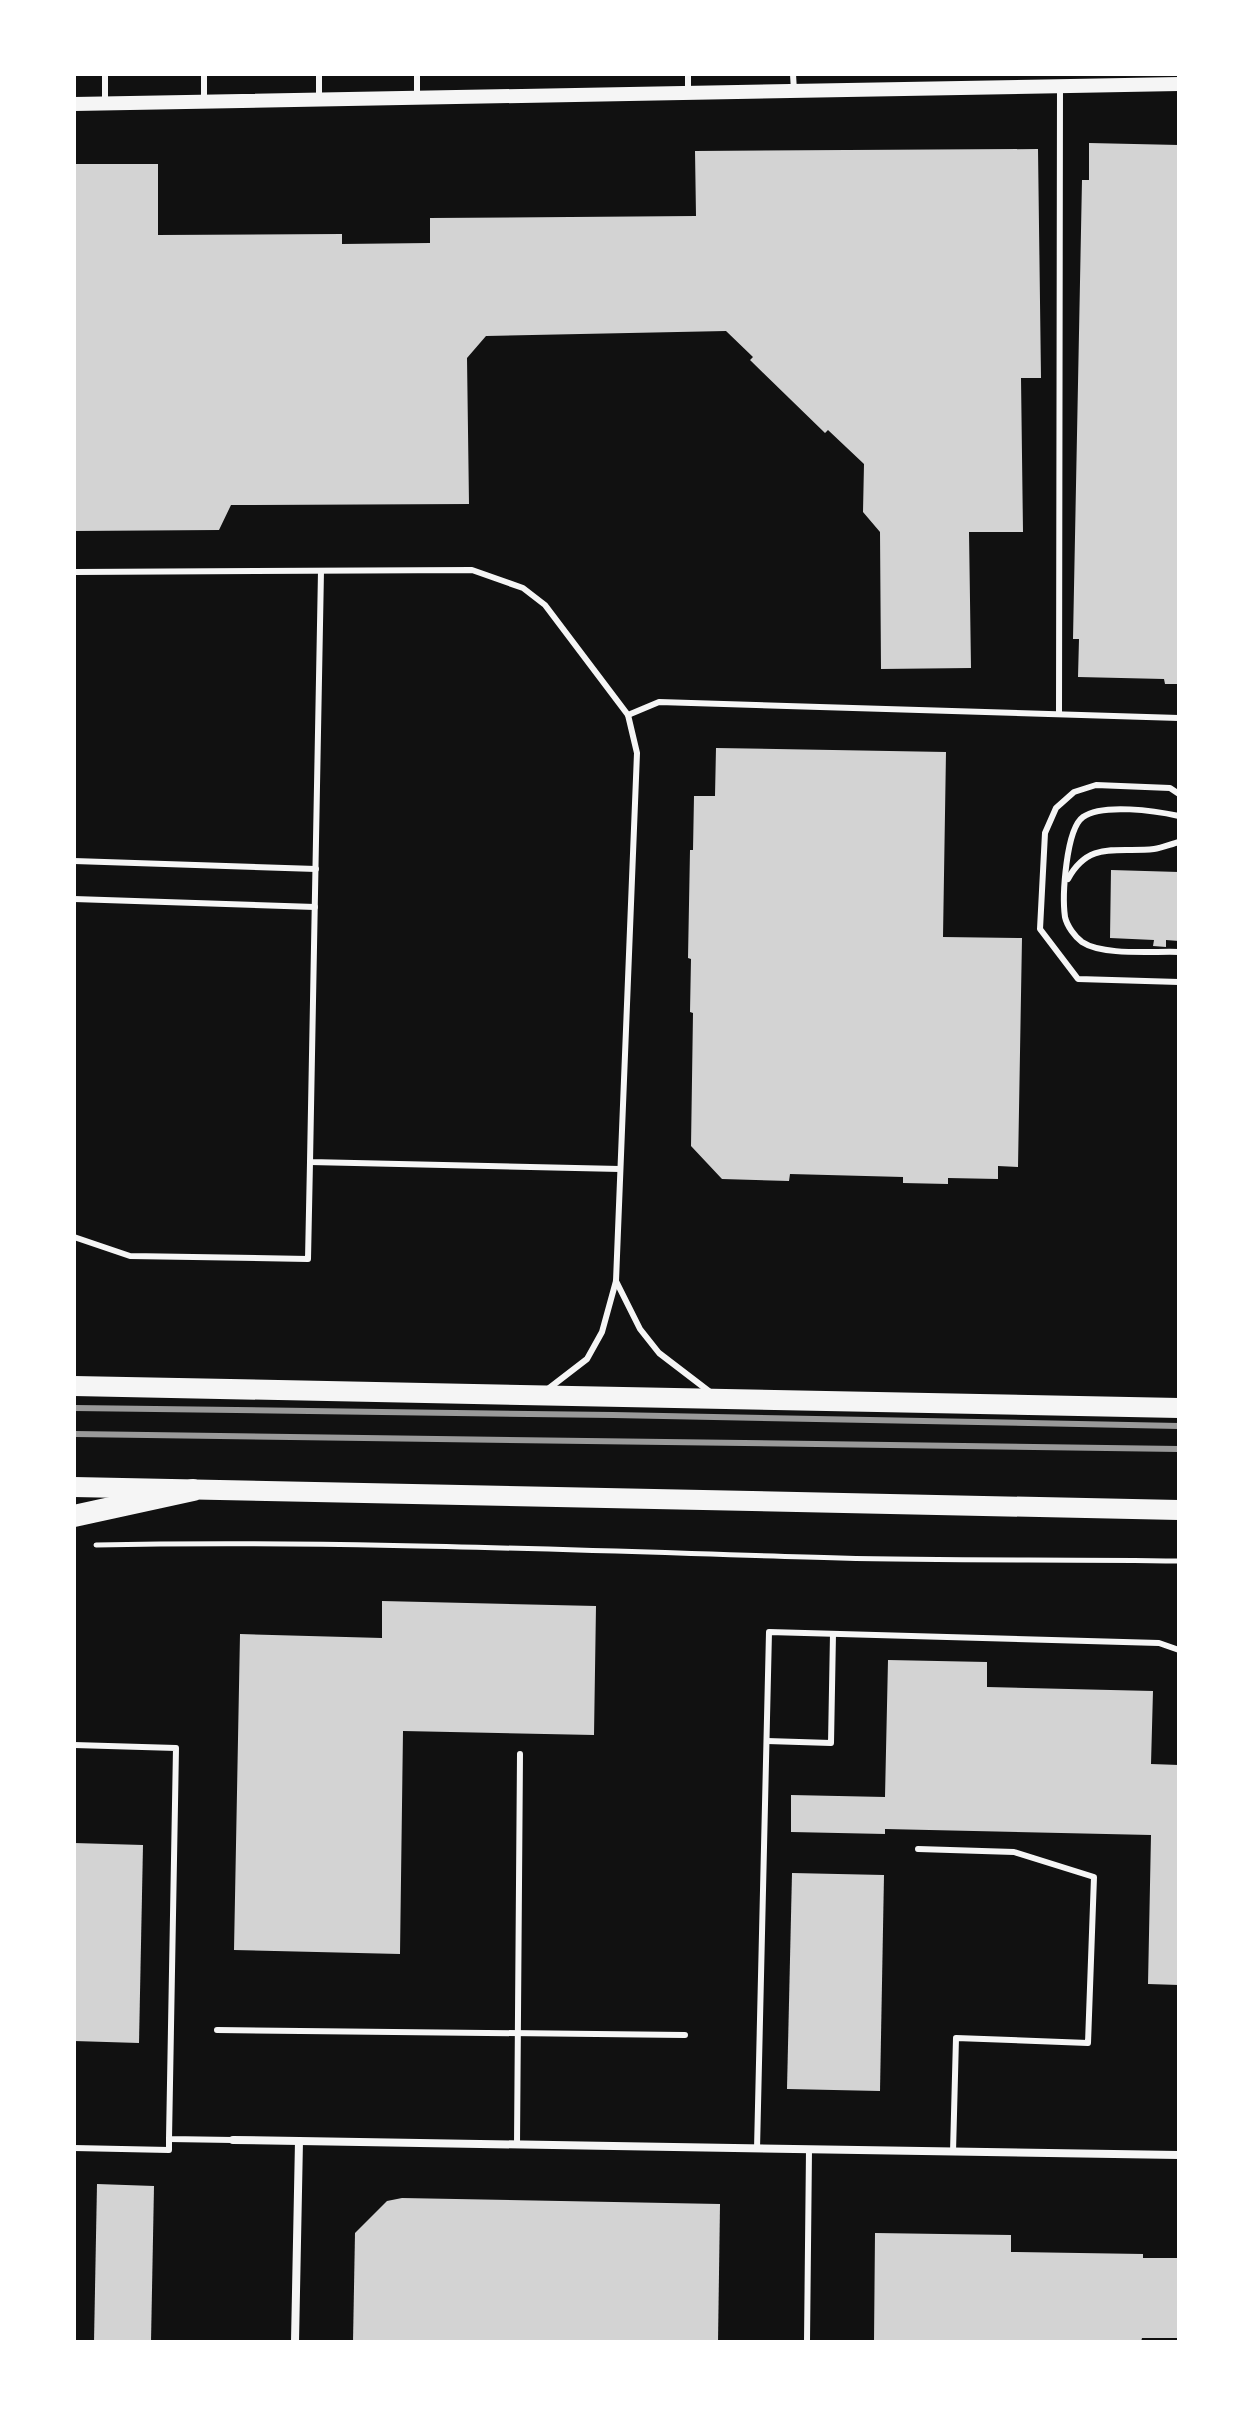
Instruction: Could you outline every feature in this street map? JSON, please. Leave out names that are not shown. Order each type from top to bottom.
[{"type":"highway","points":[[74,1516],[193,1490]]},
{"type":"main road","points":[[74,1386],[1179,1408]]},
{"type":"main road","points":[[74,1487],[1179,1510]]},
{"type":"street","points":[[74,104],[1179,84]]},
{"type":"street","points":[[233,2140],[1179,2155]]},
{"type":"street","points":[[295,2342],[299,2141]]},
{"type":"lane","points":[[105,74],[105,103]]},
{"type":"lane","points":[[204,74],[204,101]]},
{"type":"lane","points":[[319,74],[319,99]]},
{"type":"lane","points":[[417,74],[417,98]]},
{"type":"lane","points":[[688,74],[688,92]]},
{"type":"lane","points":[[793,74],[794,91]]},
{"type":"lane","points":[[1059,714],[1060,86]]},
{"type":"lane","points":[[74,572],[472,570],[523,588],[545,605],[628,715],[637,753],[616,1281],[602,1332],[587,1359],[541,1395]]},
{"type":"lane","points":[[74,1237],[130,1256],[308,1259],[321,571]]},
{"type":"lane","points":[[628,715],[659,702],[1179,718]]},
{"type":"lane","points":[[1179,794],[1170,788],[1096,785],[1074,792],[1056,808],[1045,833],[1040,929],[1078,979],[1179,982]]},
{"type":"lane","points":[[1179,816],[1156,811],[1095,810],[1080,819],[1068,845],[1065,919],[1082,942],[1100,949],[1179,952]]},
{"type":"lane","points":[[1066,883],[1074,869],[1103,850],[1156,849],[1179,842]]},
{"type":"lane","points":[[74,861],[316,869]]},
{"type":"lane","points":[[74,899],[315,907]]},
{"type":"lane","points":[[310,1162],[620,1169]]},
{"type":"lane","points":[[616,1281],[640,1329],[659,1353],[718,1398]]},
{"type":"lane","points":[[757,2149],[769,1632],[1159,1643],[1179,1650]]},
{"type":"lane","points":[[767,1741],[831,1743],[833,1634]]},
{"type":"lane","points":[[74,1745],[176,1748],[169,2150],[74,2148]]},
{"type":"lane","points":[[517,2145],[520,1754]]},
{"type":"lane","points":[[918,1849],[1014,1852],[1094,1877],[1088,2043],[956,2038],[953,2152]]},
{"type":"lane","points":[[217,2030],[685,2035]]},
{"type":"lane","points":[[169,2139],[233,2140]]},
{"type":"lane","points":[[807,2342],[809,2150]]},
{"type":"path","points":[[84,1546],[240,1543],[843,1558],[1179,1561]]},
{"type":"building","points":[[1089,143],[1179,145],[1179,684],[1165,684],[1164,679],[1078,677],[1079,639],[1073,639],[1082,180],[1089,180]]},
{"type":"building","points":[[1038,149],[1041,378],[1021,378],[1023,532],[969,532],[971,668],[881,669],[880,532],[863,512],[864,464],[828,430],[825,433],[750,360],[753,357],[726,331],[486,336],[467,358],[469,504],[231,505],[219,530],[74,531],[74,164],[158,164],[158,235],[342,234],[342,244],[430,243],[430,218],[696,216],[695,151]]},
{"type":"building","points":[[716,748],[946,752],[943,937],[1022,938],[1018,1167],[998,1166],[998,1179],[948,1178],[948,1184],[903,1183],[903,1177],[790,1174],[789,1181],[722,1179],[691,1146],[693,1013],[690,1012],[691,959],[688,958],[690,850],[693,850],[694,796],[715,796]]},
{"type":"building","points":[[1111,870],[1179,872],[1179,941],[1166,940],[1166,947],[1153,946],[1154,940],[1110,938]]},
{"type":"building","points":[[382,1601],[596,1606],[594,1735],[403,1731],[400,1954],[234,1950],[240,1634],[382,1638]]},
{"type":"building","points":[[888,1660],[987,1662],[987,1687],[1153,1691],[1151,1764],[1179,1765],[1179,1985],[1148,1984],[1151,1835],[885,1829],[885,1834],[791,1832],[791,1795],[885,1797]]},
{"type":"building","points":[[74,1843],[143,1845],[139,2043],[74,2041]]},
{"type":"building","points":[[792,1873],[884,1875],[880,2091],[787,2089]]},
{"type":"building","points":[[97,2184],[154,2186],[151,2342],[94,2342]]},
{"type":"building","points":[[402,2198],[720,2204],[718,2342],[353,2342],[355,2233],[387,2201]]},
{"type":"building","points":[[875,2233],[1011,2235],[1011,2252],[1143,2254],[1143,2258],[1179,2258],[1179,2338],[1142,2338],[1141,2342],[874,2342]]},
{"type":"railway","points":[[74,1408],[1179,1426]]},
{"type":"railway","points":[[74,1434],[1179,1449]]}]
